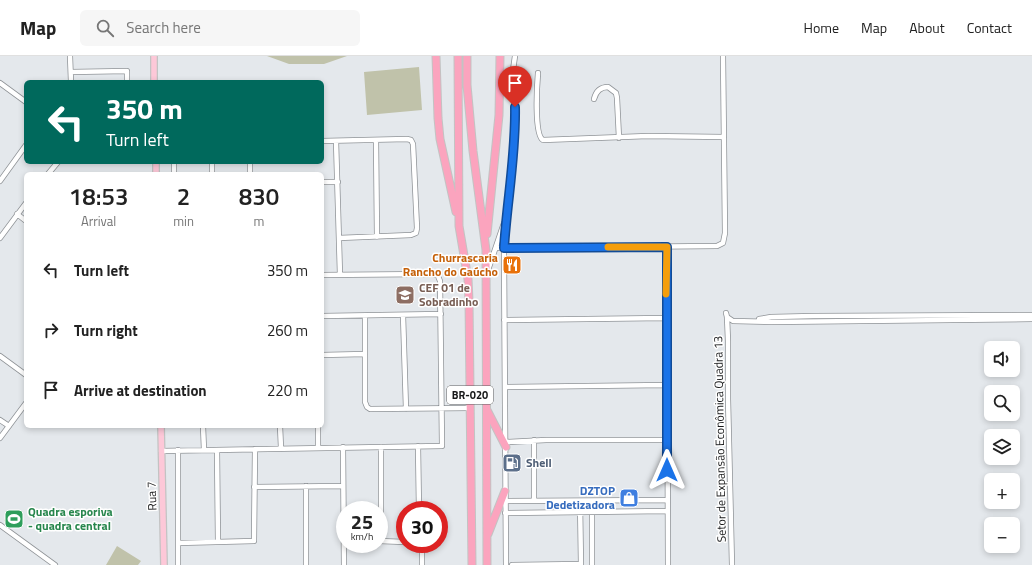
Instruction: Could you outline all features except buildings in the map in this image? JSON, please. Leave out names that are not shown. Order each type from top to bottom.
[{"type":"highway","name":"BR-020","points":[[436,56],[440,139],[459,226],[468,279],[472,565]]},
{"type":"highway","name":"BR-020","points":[[458,56],[459,226]]},
{"type":"highway","name":"BR-020","points":[[467,56],[467,85],[473,151],[486,250]]},
{"type":"highway","name":"BR-020","points":[[487,565],[485,278],[486,250],[499,120],[500,56]]},
{"type":"highway","points":[[486,407],[506,444]]},
{"type":"highway","points":[[487,538],[505,491]]},
{"type":"main road","points":[[154,56],[154,80]]},
{"type":"main road","name":"Rua 7","points":[[161,428],[164,565]]},
{"type":"street","points":[[70,56],[71,80]]},
{"type":"street","points":[[506,565],[504,248],[514,141],[515,107],[512,77],[515,56]]},
{"type":"street","points":[[496,248],[717,246],[723,243],[726,233],[724,56]]},
{"type":"street","points":[[71,72],[127,71],[127,80]]},
{"type":"street","points":[[538,73],[537,127],[540,139],[546,141],[648,136],[724,137]]},
{"type":"street","points":[[0,83],[24,101]]},
{"type":"street","points":[[594,99],[596,93],[604,87],[608,87],[616,93],[619,138]]},
{"type":"street","points":[[324,141],[407,139],[411,140],[413,144],[416,233],[411,235],[339,238]]},
{"type":"street","points":[[376,140],[377,237]]},
{"type":"street","points":[[336,141],[340,275]]},
{"type":"street","points":[[0,180],[24,149]]},
{"type":"street","points":[[50,172],[56,164]]},
{"type":"street","points":[[324,182],[338,182]]},
{"type":"street","points":[[0,238],[24,205]]},
{"type":"street","points":[[17,214],[24,219]]},
{"type":"street","points":[[485,278],[506,216]]},
{"type":"street","points":[[667,247],[666,385],[668,440],[668,565]]},
{"type":"street","points":[[161,450],[442,446],[441,314],[440,281],[438,276],[433,274],[324,275]]},
{"type":"street","points":[[324,316],[441,314]]},
{"type":"street","points":[[403,315],[406,409]]},
{"type":"street","name":"Setor de Expansão Econômica Quadra 13","points":[[732,565],[726,315],[733,321],[753,321]]},
{"type":"street","points":[[753,321],[771,317],[1032,315]]},
{"type":"street","points":[[365,316],[366,407],[370,409],[470,408]]},
{"type":"street","points":[[504,320],[666,318]]},
{"type":"street","points":[[753,321],[1032,319]]},
{"type":"street","points":[[324,355],[365,354]]},
{"type":"street","points":[[0,356],[24,374]]},
{"type":"street","points":[[505,387],[666,385]]},
{"type":"street","points":[[0,438],[24,406]]},
{"type":"street","points":[[0,420],[9,426]]},
{"type":"street","points":[[203,428],[204,450]]},
{"type":"street","points":[[280,428],[281,448]]},
{"type":"street","points":[[318,428],[318,447]]},
{"type":"street","points":[[506,444],[534,440],[668,440]]},
{"type":"street","points":[[534,440],[534,501]]},
{"type":"street","points":[[380,501],[381,446]]},
{"type":"street","points":[[418,446],[419,501]]},
{"type":"street","points":[[343,447],[343,501]]},
{"type":"street","points":[[178,543],[254,541],[254,449]]},
{"type":"street","points":[[178,450],[178,565]]},
{"type":"street","points":[[217,450],[218,542]]},
{"type":"street","points":[[306,486],[306,565]]},
{"type":"street","points":[[254,487],[343,486]]},
{"type":"street","points":[[505,501],[667,500]]},
{"type":"street","points":[[512,565],[581,564],[580,501]]},
{"type":"street","points":[[592,501],[592,565]]},
{"type":"street","points":[[505,513],[667,511]]},
{"type":"street","points":[[0,525],[55,565]]},
{"type":"street","points":[[344,553],[344,565]]},
{"type":"street","points":[[422,553],[422,565]]},
{"type":"green space","points":[[267,56],[347,56],[324,64],[289,64]]},
{"type":"green space","points":[[419,67],[422,110],[367,115],[364,72]]},
{"type":"green space","name":"Quadra esporiva - quadra central","points":[[9,511],[23,517],[19,527],[4,521]]},
{"type":"green space","points":[[117,546],[141,561],[138,565],[106,565]]},
{"type":"slow traffic","points":[[608,247],[667,247],[666,294]]},
{"type":"place","name":"Churrascaria Rancho do Gaúcho","points":[[512,265]]},
{"type":"place","name":"CEF 01 de Sobradinho","points":[[405,295]]},
{"type":"place","name":"Shell","points":[[512,463]]},
{"type":"place","name":"DZTOP Dedetizadora","points":[[629,498]]},
{"type":"place","name":"Quadra esporiva - quadra central","points":[[14,519]]},
{"type":"route","points":[[515,107],[514,141],[504,248],[667,247],[667,470]]}]
